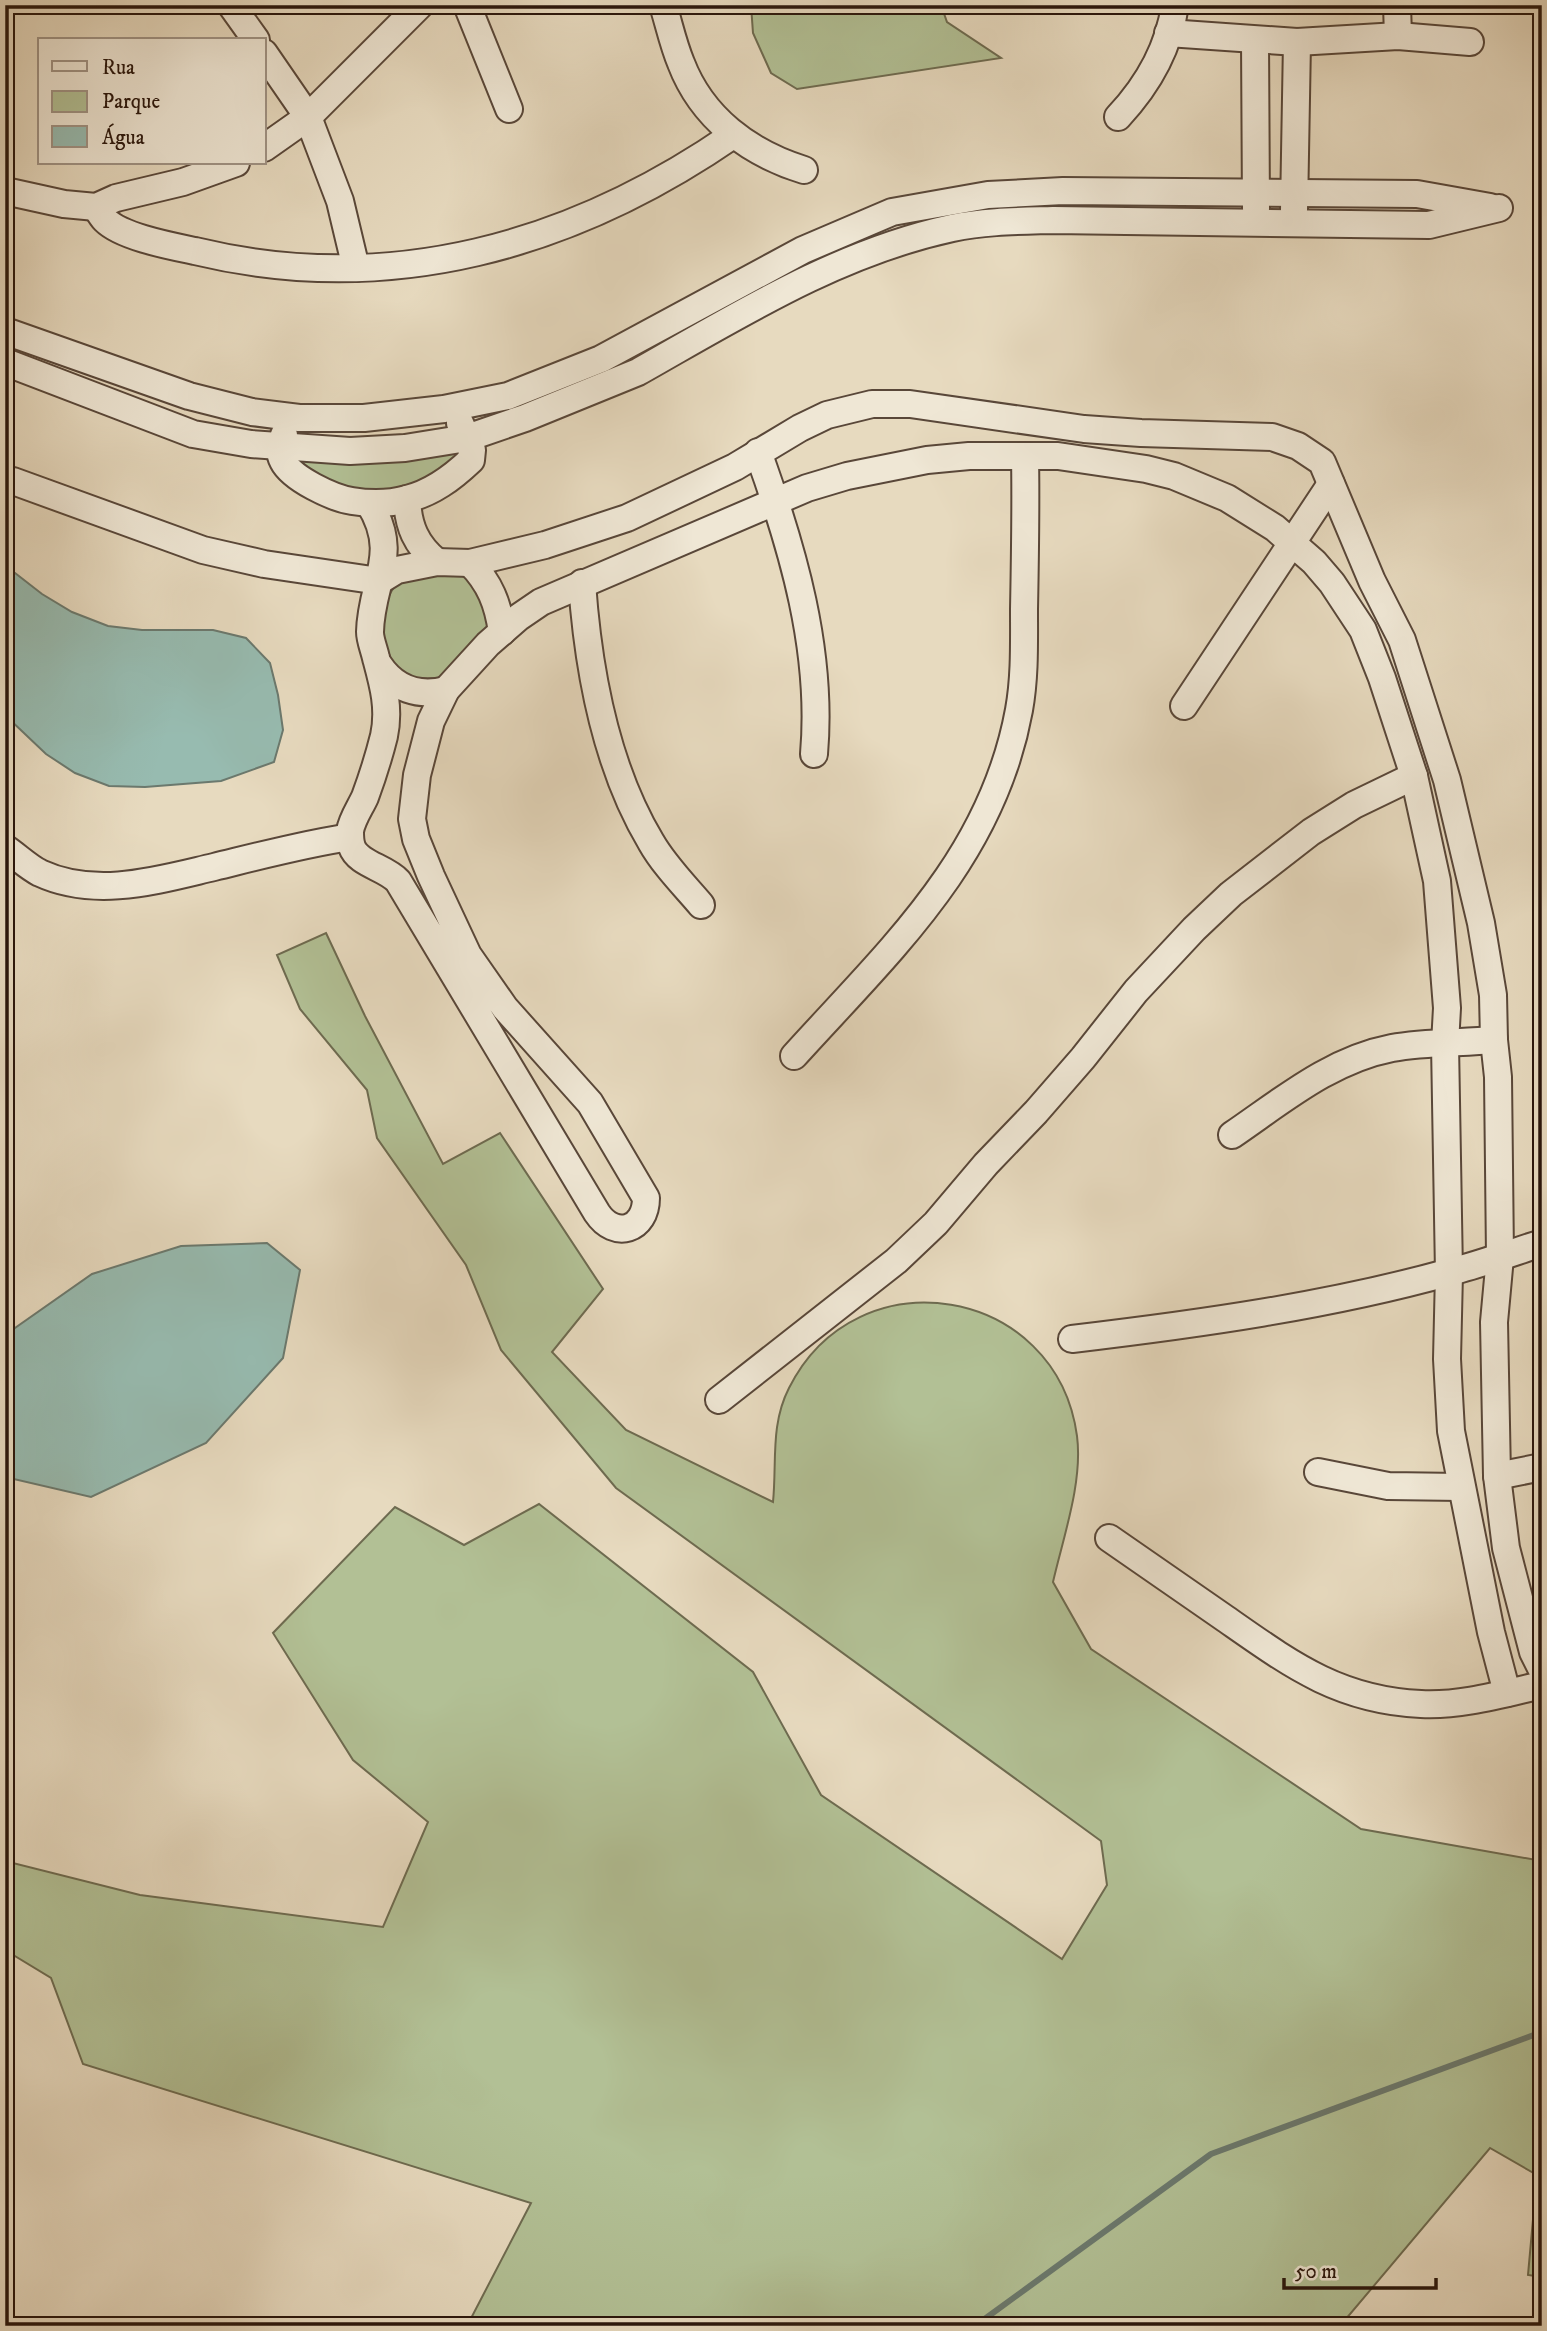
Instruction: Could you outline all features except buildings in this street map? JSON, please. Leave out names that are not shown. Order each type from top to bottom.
[{"type":"street","points":[[231,5],[255,38]]},
{"type":"street","points":[[266,147],[308,117],[420,5]]},
{"type":"street","points":[[467,5],[509,109]]},
{"type":"street","points":[[663,5],[674,45],[691,85],[703,103],[733,135],[767,156],[804,170]]},
{"type":"street","points":[[1118,117],[1145,85],[1156,66],[1175,5]]},
{"type":"street","points":[[1397,5],[1398,36]]},
{"type":"street","points":[[1168,33],[1297,42],[1398,36],[1470,41]]},
{"type":"street","points":[[1255,40],[1256,221]]},
{"type":"street","points":[[1294,222],[1297,42]]},
{"type":"street","points":[[266,56],[308,117],[340,201],[356,268]]},
{"type":"street","points":[[96,207],[107,222],[127,232],[215,256],[298,267],[356,268],[414,264],[452,258],[537,236],[579,220],[639,193],[697,160],[733,135]]},
{"type":"street","points":[[5,191],[43,200],[96,207],[116,198],[212,173],[234,164]]},
{"type":"street","points":[[5,331],[189,396],[252,412],[299,418],[364,418],[444,409],[508,396],[601,359],[803,250],[892,212],[988,195],[1063,191],[1417,194],[1499,208],[1429,225],[1053,220],[999,221],[953,228],[862,255],[818,273],[620,381],[467,438],[405,448],[350,451],[279,447],[193,434],[5,362]]},
{"type":"street","points":[[13,481],[203,550],[253,562],[380,581],[397,570],[437,562],[470,564],[545,545],[627,518],[697,486],[800,428],[850,408],[872,404],[910,404],[1084,429],[1272,437],[1310,453],[1322,463],[1372,581],[1402,640],[1447,780],[1481,923],[1493,995],[1498,1077],[1500,1257],[1494,1322],[1497,1476],[1506,1548],[1533,1652],[1542,1670]]},
{"type":"street","points":[[299,418],[285,432],[279,447],[283,462],[314,486],[350,500],[369,503],[407,499],[442,485],[471,460],[472,450],[458,419],[444,409]]},
{"type":"street","points":[[758,452],[790,547],[809,636],[817,722],[814,754]]},
{"type":"street","points":[[369,503],[383,535],[384,558],[373,605],[370,634],[387,702],[384,735],[368,788],[352,824],[350,837],[355,854],[390,873],[397,881],[602,1220],[617,1228],[634,1226],[644,1214],[646,1198],[590,1103],[485,982],[453,926],[416,839],[412,819],[417,775],[431,721],[446,690],[488,644],[541,602],[807,488],[887,467],[969,456],[1058,456],[1146,469],[1174,476],[1227,498],[1294,542],[1332,583],[1363,630],[1399,726],[1414,775],[1437,881],[1447,1009],[1447,1359],[1451,1431],[1491,1632],[1507,1693]]},
{"type":"street","points":[[794,1056],[933,900],[970,844],[998,782],[1019,712],[1023,678],[1025,456]]},
{"type":"street","points":[[1184,706],[1331,484]]},
{"type":"street","points":[[407,499],[413,533],[437,562]]},
{"type":"street","points":[[470,564],[481,575],[494,596],[502,632]]},
{"type":"street","points":[[582,583],[589,660],[600,710],[619,771],[651,842],[701,905]]},
{"type":"street","points":[[378,663],[390,679],[408,690],[427,693],[446,690]]},
{"type":"street","points":[[719,1400],[896,1261],[936,1223],[1083,1058],[1164,959],[1231,894],[1354,804],[1414,775]]},
{"type":"street","points":[[5,848],[39,873],[63,880],[107,886],[152,882],[309,844],[350,837]]},
{"type":"street","points":[[362,860],[386,857],[416,839]]},
{"type":"street","points":[[1232,1135],[1312,1079],[1339,1066],[1392,1048],[1494,1040]]},
{"type":"street","points":[[1072,1339],[1301,1305],[1449,1273],[1542,1244]]},
{"type":"street","points":[[1497,1476],[1542,1467]]},
{"type":"street","points":[[1318,1472],[1388,1486],[1461,1487]]},
{"type":"street","points":[[1109,1538],[1293,1665],[1343,1689],[1369,1697],[1423,1704],[1463,1701],[1542,1685]]},
{"type":"green space","points":[[751,5],[941,5],[947,22],[1001,58],[797,89],[771,73],[753,33]]},
{"type":"green space","points":[[469,446],[427,480],[392,491],[355,490],[320,478],[291,456]]},
{"type":"green space","points":[[438,571],[470,576],[490,619],[487,629],[438,680],[410,681],[391,664],[385,653],[382,628],[386,606],[393,588],[399,583],[414,576]]},
{"type":"green space","points":[[326,933],[365,1016],[443,1164],[500,1133],[603,1289],[552,1352],[626,1430],[773,1502],[775,1444],[783,1402],[789,1388],[820,1345],[860,1317],[905,1304],[951,1305],[995,1319],[1033,1346],[1062,1385],[1077,1436],[1075,1491],[1053,1582],[1091,1649],[1361,1829],[1542,1861],[1542,2277],[1528,2275],[1537,2175],[1490,2148],[1340,2326],[467,2326],[531,2203],[83,2064],[51,1978],[5,1950],[5,1861],[140,1895],[383,1927],[428,1822],[353,1760],[273,1633],[395,1507],[464,1545],[539,1504],[753,1672],[821,1795],[1062,1959],[1107,1885],[1101,1841],[616,1488],[501,1350],[466,1265],[377,1138],[367,1090],[300,1009],[277,955]]},
{"type":"water","points":[[5,573],[15,573],[72,612],[108,626],[142,630],[213,630],[246,638],[270,663],[278,695],[283,730],[274,762],[221,781],[145,787],[109,786],[75,773],[46,754],[5,715]]},
{"type":"water","points":[[267,1243],[300,1270],[283,1358],[206,1443],[91,1497],[5,1477],[5,1335],[92,1274],[181,1246]]},
{"type":"waterway","points":[[975,2326],[1211,2154],[1542,2032]]}]
